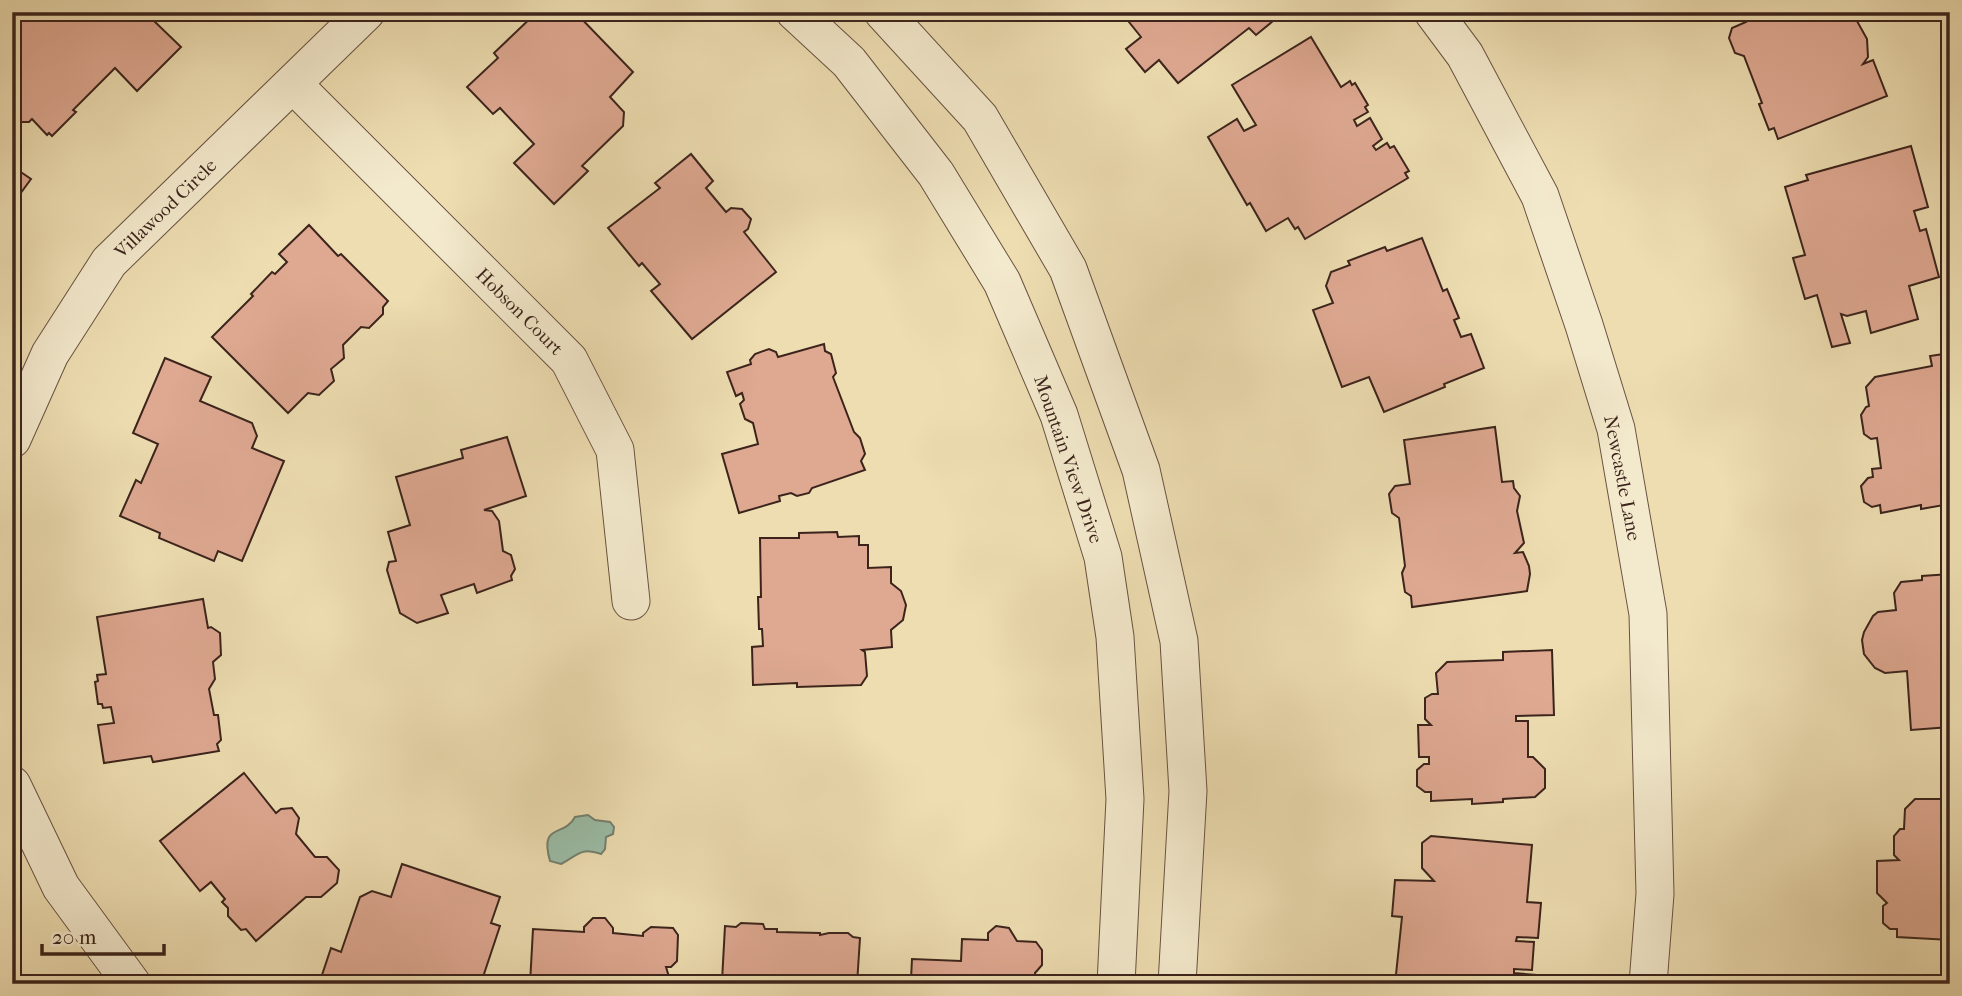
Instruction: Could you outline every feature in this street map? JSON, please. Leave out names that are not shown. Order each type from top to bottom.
[{"type":"street","name":"Villawood Circle","points":[[12,439],[50,354],[109,262],[366,12]]},
{"type":"street","name":"Newcastle Lane","points":[[1433,12],[1465,55],[1540,196],[1584,325],[1615,429],[1648,614],[1656,894],[1648,984]]},
{"type":"street","points":[[849,62],[889,14],[980,118],[1068,269],[1141,470],[1179,641],[1188,791],[1177,984]]},
{"type":"street","name":"Mountain View Drive","points":[[803,15],[849,62],[936,174],[1002,282],[1059,415],[1102,557],[1115,637],[1125,799],[1116,984]]},
{"type":"street","name":"Hobson Court","points":[[293,84],[569,360],[615,450],[631,601]]},
{"type":"street","points":[[12,785],[61,887],[132,984]]},
{"type":"shaded area","points":[[588,815],[595,820],[610,822],[614,827],[613,834],[606,837],[605,849],[601,854],[583,852],[561,864],[550,861],[547,849],[550,835],[565,827],[575,817]]},
{"type":"building","points":[[12,12],[152,12],[153,20],[181,47],[137,91],[115,68],[73,110],[76,112],[52,136],[49,133],[47,135],[32,119],[29,122],[21,122],[12,113]]},
{"type":"building","points":[[537,12],[575,12],[633,72],[610,97],[624,112],[623,126],[582,166],[588,171],[554,204],[514,163],[534,144],[500,108],[493,114],[467,87],[498,58],[494,53]]},
{"type":"building","points":[[1121,12],[1284,12],[1256,35],[1249,28],[1178,83],[1159,60],[1145,72],[1126,49],[1141,37]]},
{"type":"building","points":[[1742,12],[1852,12],[1867,39],[1868,57],[1863,64],[1873,60],[1887,96],[1778,139],[1774,128],[1769,130],[1744,56],[1735,53],[1729,38],[1732,28],[1746,22]]},
{"type":"building","points":[[1311,37],[1341,87],[1350,81],[1352,85],[1355,83],[1368,105],[1365,107],[1368,112],[1354,120],[1357,126],[1370,118],[1382,139],[1373,146],[1376,150],[1387,143],[1390,148],[1394,146],[1409,171],[1405,173],[1408,178],[1305,239],[1298,227],[1295,229],[1288,218],[1266,231],[1250,203],[1247,205],[1208,137],[1237,119],[1244,131],[1256,125],[1232,85]]},
{"type":"building","points":[[1911,146],[1928,207],[1914,211],[1920,231],[1926,229],[1939,277],[1909,286],[1918,319],[1871,333],[1866,311],[1847,316],[1841,314],[1850,343],[1832,347],[1817,295],[1805,299],[1793,258],[1805,255],[1785,187],[1808,180],[1806,175]]},
{"type":"building","points":[[691,154],[713,181],[706,188],[726,212],[731,208],[742,209],[751,219],[744,232],[776,272],[692,339],[651,291],[660,284],[642,263],[639,266],[608,228],[660,188],[655,183]]},
{"type":"building","points":[[12,166],[31,179],[12,205]]},
{"type":"building","points":[[309,225],[338,256],[341,254],[388,301],[383,307],[383,314],[369,328],[361,327],[343,345],[344,358],[331,369],[334,381],[319,395],[308,393],[288,413],[212,337],[253,296],[251,294],[272,272],[275,274],[287,262],[279,254]]},
{"type":"building","points":[[1422,238],[1443,291],[1447,289],[1459,318],[1454,320],[1461,337],[1471,334],[1484,368],[1384,412],[1369,377],[1342,387],[1313,310],[1333,303],[1326,286],[1331,272],[1350,265],[1348,261],[1385,247],[1387,251]]},
{"type":"building","points":[[824,344],[825,351],[831,354],[836,373],[833,377],[854,432],[860,438],[865,454],[861,461],[865,470],[812,488],[809,493],[779,496],[780,501],[739,513],[722,454],[758,444],[753,423],[745,419],[740,404],[744,400],[742,393],[736,396],[727,372],[751,364],[750,360],[755,354],[769,349],[776,352],[778,357]]},
{"type":"building","points":[[1950,353],[1950,504],[1921,509],[1921,505],[1881,513],[1880,505],[1872,507],[1864,502],[1861,486],[1868,478],[1873,477],[1872,469],[1881,468],[1877,438],[1871,439],[1864,434],[1861,415],[1869,406],[1866,387],[1875,377],[1932,366],[1930,356]]},
{"type":"building","points":[[165,358],[211,377],[200,401],[252,423],[257,436],[252,448],[284,461],[242,561],[218,551],[214,561],[159,538],[160,533],[120,516],[136,480],[141,483],[158,444],[133,433]]},
{"type":"building","points":[[1495,427],[1502,482],[1513,481],[1520,496],[1517,511],[1524,543],[1515,553],[1523,552],[1529,566],[1527,591],[1412,607],[1411,596],[1405,592],[1402,573],[1405,566],[1399,518],[1392,513],[1389,494],[1395,486],[1410,484],[1404,440]]},
{"type":"building","points":[[507,437],[526,496],[484,510],[492,511],[499,521],[503,551],[511,555],[515,569],[512,580],[477,593],[474,584],[441,595],[448,613],[417,623],[400,613],[387,570],[389,562],[396,561],[388,532],[410,525],[396,477],[463,458],[461,450]]},
{"type":"building","points":[[837,532],[838,537],[859,536],[859,545],[868,545],[868,568],[891,567],[891,583],[901,591],[906,605],[903,620],[891,630],[892,647],[862,650],[865,652],[867,676],[861,685],[753,685],[752,647],[763,646],[762,629],[759,629],[758,597],[761,597],[760,538],[799,538],[799,533]]},
{"type":"building","points":[[1950,574],[1950,727],[1911,730],[1907,671],[1885,673],[1875,668],[1864,654],[1864,632],[1878,612],[1896,610],[1894,593],[1901,582],[1922,580],[1922,576]]},
{"type":"building","points":[[203,599],[208,628],[220,633],[221,655],[213,662],[215,679],[209,689],[214,715],[218,715],[221,740],[217,744],[219,751],[153,762],[151,756],[104,763],[98,725],[114,723],[111,707],[103,708],[102,704],[98,704],[95,682],[98,681],[97,675],[106,674],[97,617]]},
{"type":"building","points":[[1552,650],[1554,715],[1516,716],[1516,721],[1528,721],[1528,757],[1533,757],[1545,769],[1545,788],[1535,797],[1503,799],[1503,802],[1472,804],[1472,799],[1431,801],[1431,792],[1425,792],[1417,786],[1417,770],[1424,764],[1429,764],[1429,757],[1419,757],[1418,725],[1431,725],[1425,719],[1425,698],[1438,694],[1436,673],[1447,662],[1503,660],[1503,652]]},
{"type":"building","points":[[244,773],[276,813],[281,809],[292,808],[299,818],[296,834],[315,857],[327,857],[339,870],[337,883],[321,897],[306,897],[256,941],[246,929],[241,930],[228,916],[228,908],[222,902],[225,899],[211,882],[200,891],[160,841]]},
{"type":"building","points":[[1915,799],[1950,799],[1950,940],[1897,937],[1897,929],[1890,929],[1883,923],[1883,906],[1887,903],[1877,893],[1877,861],[1899,860],[1894,855],[1894,836],[1900,829],[1904,829],[1905,809]]},
{"type":"building","points":[[1431,836],[1532,845],[1527,902],[1541,903],[1538,938],[1517,937],[1516,941],[1534,942],[1532,970],[1514,969],[1514,973],[1536,975],[1535,984],[1395,984],[1402,917],[1392,916],[1395,880],[1434,881],[1422,868],[1422,843]]},
{"type":"building","points":[[402,864],[500,897],[491,923],[500,926],[481,983],[319,984],[331,948],[341,952],[360,897],[372,891],[391,897]]},
{"type":"building","points":[[593,918],[605,918],[613,928],[613,933],[643,936],[651,927],[673,928],[678,935],[677,961],[671,967],[666,967],[669,984],[530,984],[533,929],[584,932],[584,927]]},
{"type":"building","points":[[741,923],[763,924],[765,929],[777,929],[777,932],[820,935],[848,933],[860,938],[857,984],[719,984],[722,981],[725,926],[736,927]]},
{"type":"building","points":[[996,926],[1009,928],[1017,941],[1036,942],[1042,950],[1042,965],[1035,973],[1035,984],[908,984],[908,979],[911,979],[912,959],[961,961],[962,939],[988,940],[988,933]]}]
